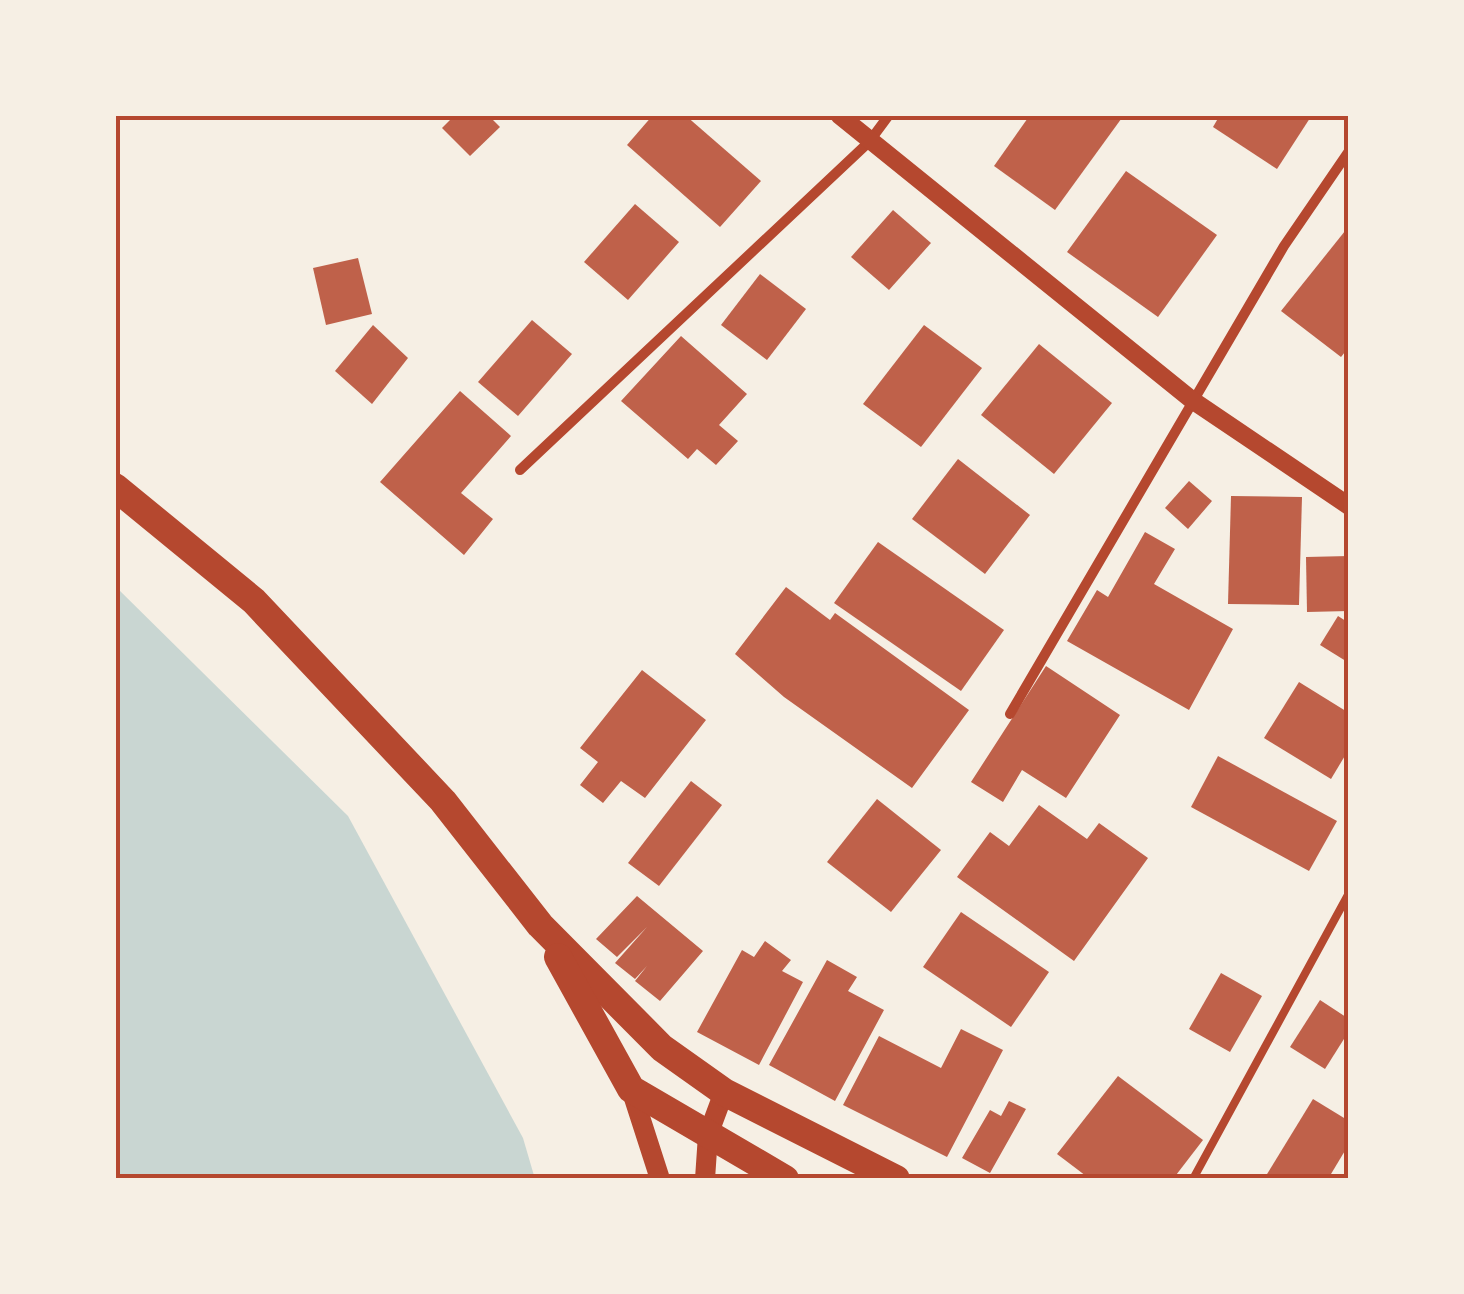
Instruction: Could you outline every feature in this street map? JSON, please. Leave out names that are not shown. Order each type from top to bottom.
[{"type":"highway","points":[[115,487],[254,601],[443,801],[540,925],[662,1048],[724,1092],[896,1179]]},
{"type":"highway","points":[[540,925],[631,1089],[769,1176]]},
{"type":"main road","points":[[631,1089],[660,1179]]},
{"type":"main road","points":[[706,1179],[708,1135],[724,1092]]},
{"type":"street","points":[[839,115],[1192,400],[1349,506]]},
{"type":"street","points":[[520,470],[870,142],[888,115]]},
{"type":"street","points":[[1010,714],[1284,246],[1349,151]]},
{"type":"lane","points":[[1193,1179],[1349,892]]},
{"type":"shaded area","points":[[115,586],[348,816],[523,1138],[535,1179],[115,1179]]},
{"type":"building","points":[[455,115],[488,115],[500,127],[470,156],[442,128]]},
{"type":"building","points":[[653,115],[685,115],[761,181],[720,227],[627,145]]},
{"type":"building","points":[[1030,115],[1124,115],[1055,210],[994,166]]},
{"type":"building","points":[[1220,115],[1312,115],[1277,169],[1213,127]]},
{"type":"building","points":[[1126,171],[1217,235],[1158,317],[1067,252]]},
{"type":"building","points":[[635,204],[679,242],[628,300],[584,262]]},
{"type":"building","points":[[893,210],[931,243],[889,290],[851,257]]},
{"type":"building","points":[[1349,226],[1349,347],[1341,357],[1281,311]]},
{"type":"building","points":[[358,258],[372,314],[326,325],[313,268]]},
{"type":"building","points":[[760,274],[806,309],[767,360],[721,325]]},
{"type":"building","points":[[532,320],[572,354],[518,416],[478,382]]},
{"type":"building","points":[[373,325],[408,358],[372,404],[335,371]]},
{"type":"building","points":[[924,325],[982,368],[921,447],[863,404]]},
{"type":"building","points":[[681,336],[747,394],[719,425],[738,441],[716,465],[697,449],[688,459],[621,401]]},
{"type":"building","points":[[1039,344],[1112,403],[1054,474],[981,415]]},
{"type":"building","points":[[460,391],[511,436],[461,493],[493,519],[464,555],[380,482]]},
{"type":"building","points":[[958,459],[1030,515],[985,574],[912,519]]},
{"type":"building","points":[[1189,481],[1212,501],[1188,529],[1165,508]]},
{"type":"building","points":[[1231,496],[1302,497],[1299,605],[1228,604]]},
{"type":"building","points":[[1145,532],[1175,549],[1154,584],[1233,629],[1189,710],[1067,641],[1097,590],[1108,597]]},
{"type":"building","points":[[878,542],[1004,630],[961,691],[834,603]]},
{"type":"building","points":[[1349,556],[1349,611],[1307,612],[1306,557]]},
{"type":"building","points":[[786,587],[830,620],[835,613],[969,710],[912,788],[784,697],[735,654]]},
{"type":"building","points":[[1338,616],[1349,623],[1349,663],[1320,645]]},
{"type":"building","points":[[1046,666],[1120,715],[1066,798],[1022,770],[1003,802],[971,782]]},
{"type":"building","points":[[642,670],[706,720],[645,798],[621,781],[603,803],[580,785],[598,762],[580,748]]},
{"type":"building","points":[[1299,682],[1349,713],[1349,749],[1331,779],[1264,738]]},
{"type":"building","points":[[1218,756],[1337,821],[1309,871],[1191,807]]},
{"type":"building","points":[[691,781],[722,805],[659,886],[628,863]]},
{"type":"building","points":[[877,799],[941,850],[891,912],[827,862]]},
{"type":"building","points":[[1039,805],[1087,839],[1099,823],[1148,858],[1074,961],[957,877],[990,832],[1009,846]]},
{"type":"building","points":[[637,896],[703,951],[660,1001],[635,981],[647,966],[635,979],[615,963],[647,927],[617,957],[596,939]]},
{"type":"building","points":[[961,912],[1049,972],[1011,1027],[923,967]]},
{"type":"building","points":[[765,941],[791,960],[782,971],[803,982],[759,1065],[697,1032],[742,950],[754,957]]},
{"type":"building","points":[[827,960],[857,977],[848,991],[884,1010],[835,1101],[769,1065]]},
{"type":"building","points":[[1221,973],[1262,996],[1230,1052],[1189,1029]]},
{"type":"building","points":[[1320,1000],[1349,1019],[1349,1031],[1325,1069],[1290,1047]]},
{"type":"building","points":[[961,1029],[1003,1050],[947,1157],[843,1105],[879,1036],[941,1068]]},
{"type":"building","points":[[1118,1076],[1203,1140],[1173,1179],[1090,1179],[1057,1154]]},
{"type":"building","points":[[1313,1099],[1349,1121],[1349,1144],[1328,1179],[1264,1179]]},
{"type":"building","points":[[1009,1101],[1026,1109],[990,1173],[962,1158],[990,1110],[1001,1116]]}]
